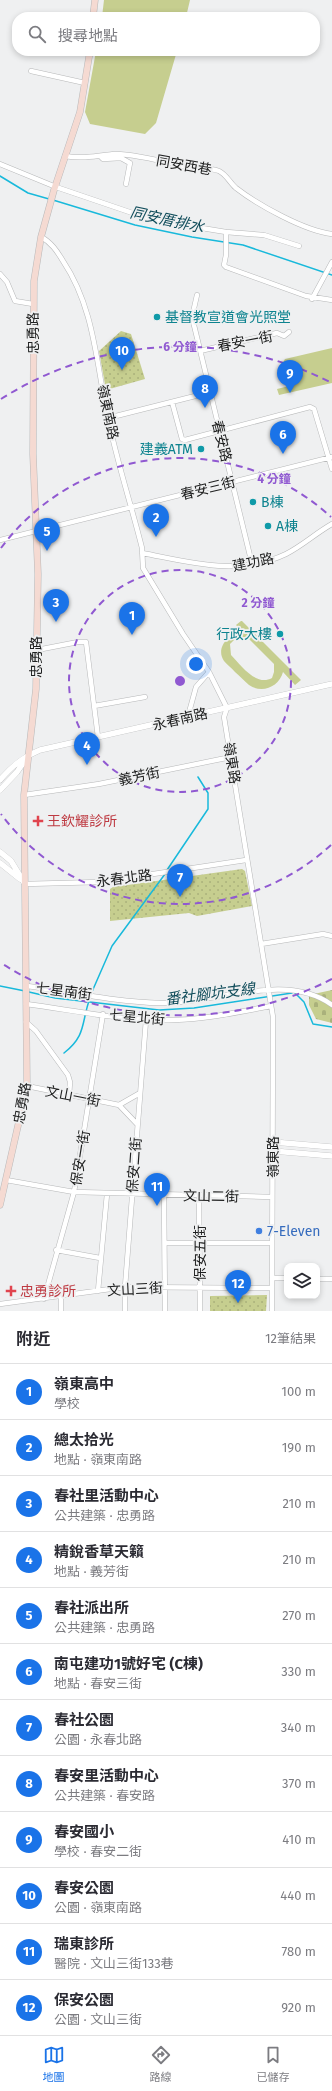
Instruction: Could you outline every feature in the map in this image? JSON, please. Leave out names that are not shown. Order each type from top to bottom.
[{"type":"main road","points":[[94,12],[95,0]]},
{"type":"main road","points":[[54,188],[80,112],[89,56]]},
{"type":"main road","name":"忠勇路","points":[[0,1205],[27,1086],[24,795],[36,689],[38,574],[33,447],[33,304],[35,270],[41,237],[54,188]]},
{"type":"street","points":[[31,71],[85,83]]},
{"type":"street","name":"同安西巷","points":[[65,156],[122,155],[218,171],[224,173],[228,181],[237,188],[279,214],[321,233],[332,234]]},
{"type":"street","points":[[100,156],[103,159],[121,158],[130,163],[126,184]]},
{"type":"street","points":[[0,164],[54,188],[153,220],[226,233],[264,235],[300,246]]},
{"type":"street","points":[[226,233],[226,254],[224,265],[226,267],[311,299],[332,300]]},
{"type":"street","name":"嶺東南路","points":[[41,237],[48,240],[61,257],[83,299],[96,345],[108,418],[142,553]]},
{"type":"street","points":[[311,299],[331,263]]},
{"type":"street","points":[[0,274],[7,282],[16,301],[33,304]]},
{"type":"street","name":"春安路","points":[[198,295],[192,317],[252,564]]},
{"type":"street","name":"春安一街","points":[[200,350],[277,333],[284,336],[289,332]]},
{"type":"street","points":[[108,418],[211,392]]},
{"type":"street","points":[[172,402],[182,439],[220,431],[310,407],[317,412],[332,469]]},
{"type":"street","name":"春安三街","points":[[131,507],[330,457]]},
{"type":"street","points":[[0,540],[131,507]]},
{"type":"street","name":"建功路","points":[[142,553],[220,567],[252,564],[284,555],[332,524]]},
{"type":"street","points":[[142,553],[143,568],[183,634],[209,672],[227,708]]},
{"type":"street","points":[[37,650],[78,642],[86,642],[98,737]]},
{"type":"street","points":[[188,716],[196,687],[209,672]]},
{"type":"street","name":"永春南路","points":[[0,780],[14,764],[29,754],[40,750],[332,684]]},
{"type":"street","points":[[94,706],[145,696]]},
{"type":"street","name":"嶺東路","points":[[227,708],[224,717],[246,860],[262,944],[274,1033],[272,1311]]},
{"type":"street","points":[[0,790],[17,772],[29,754]]},
{"type":"street","name":"義芳街","points":[[24,795],[99,784],[231,757]]},
{"type":"street","points":[[0,852],[11,861],[25,884]]},
{"type":"street","name":"永春北路","points":[[25,884],[100,882],[246,860]]},
{"type":"street","points":[[0,863],[25,884]]},
{"type":"street","points":[[262,944],[323,934],[332,936]]},
{"type":"street","name":"七星南街","points":[[26,988],[160,1003],[301,990],[315,994],[332,1005]]},
{"type":"street","name":"七星北街","points":[[26,1002],[146,1020],[204,1017],[270,1005]]},
{"type":"street","name":"保安一街","points":[[44,1299],[56,1250],[74,1192],[90,1100],[102,1014]]},
{"type":"street","name":"保安二街","points":[[125,1311],[125,1287],[146,1020]]},
{"type":"street","points":[[26,1022],[36,1031],[68,1075],[70,1082],[69,1096]]},
{"type":"street","name":"文山一街","points":[[27,1086],[69,1096],[118,1105]]},
{"type":"street","points":[[137,1124],[118,1105],[140,1094]]},
{"type":"street","points":[[273,1142],[332,1147]]},
{"type":"street","points":[[274,1151],[332,1156]]},
{"type":"street","name":"文山二街","points":[[6,1180],[74,1192],[164,1196],[272,1198]]},
{"type":"street","points":[[98,1291],[107,1194]]},
{"type":"street","points":[[164,1196],[165,1311]]},
{"type":"street","name":"保安五街","points":[[199,1196],[200,1311]]},
{"type":"street","points":[[165,1243],[272,1243]]},
{"type":"street","points":[[56,1250],[100,1258]]},
{"type":"street","points":[[272,1278],[284,1278]]},
{"type":"street","points":[[320,1279],[332,1279]]},
{"type":"street","name":"文山三街","points":[[0,1304],[125,1287],[271,1288]]},
{"type":"street","points":[[61,1295],[61,1311]]},
{"type":"green space","points":[[104,0],[190,0],[187,12],[103,12]]},
{"type":"green space","points":[[95,56],[176,56],[156,123],[145,134],[90,124],[85,112]]},
{"type":"green space","points":[[121,331],[131,334],[145,379],[106,390],[99,351]]},
{"type":"green space","points":[[332,348],[332,383],[279,395],[277,389],[289,386],[284,380],[282,373],[282,366],[285,359]]},
{"type":"green space","points":[[242,621],[301,680],[295,685],[283,672],[278,682],[269,688],[259,689],[249,685],[224,661],[222,656],[221,651],[225,642],[236,632],[241,630],[236,625]],"holes":[[[236,638],[248,638],[274,664],[272,678],[260,680],[249,674],[231,655],[230,644]]]},
{"type":"green space","points":[[242,869],[245,871],[252,906],[197,916],[189,913],[110,921],[110,889],[113,887]]},
{"type":"green space","points":[[332,990],[332,1023],[316,1019],[309,1005],[309,995]]},
{"type":"green space","points":[[267,1295],[266,1311],[210,1311],[210,1296]]},
{"type":"waterway","name":"同安厝排水","points":[[0,176],[28,193],[49,199]]},
{"type":"waterway","name":"同安厝排水","points":[[53,200],[135,225],[192,237],[243,245],[332,275]]},
{"type":"waterway","points":[[167,870],[208,809],[208,793],[198,777]]},
{"type":"waterway","points":[[91,994],[112,946],[165,874]]},
{"type":"waterway","name":"番社腳坑支線","points":[[0,986],[25,991]]},
{"type":"waterway","name":"番社腳坑支線","points":[[29,992],[55,998],[159,1010],[194,1008],[292,993]]},
{"type":"waterway","name":"番社腳坑支線","points":[[295,993],[304,1002],[313,1024],[332,1027]]},
{"type":"waterway","points":[[64,1053],[80,1034],[90,998]]},
{"type":"place","name":"基督教宣道會光照堂","points":[[157,317]]},
{"type":"place","name":"春安公園","points":[[122,370]]},
{"type":"place","name":"春安國小","points":[[290,393]]},
{"type":"place","name":"春安里活動中心","points":[[205,408]]},
{"type":"place","name":"建義ATM","points":[[201,449]]},
{"type":"place","name":"南屯建功1號好宅 (C棟)","points":[[283,454]]},
{"type":"place","name":"B棟","points":[[253,502]]},
{"type":"place","name":"A棟","points":[[268,526]]},
{"type":"place","name":"總太拾光","points":[[156,537]]},
{"type":"place","name":"春社派出所","points":[[47,551]]},
{"type":"place","name":"春社里活動中心","points":[[56,622]]},
{"type":"place","name":"行政大樓","points":[[280,634]]},
{"type":"place","name":"嶺東高中","points":[[132,635]]},
{"type":"place","name":"精銳香草天籟","points":[[87,765]]},
{"type":"place","name":"王欽耀診所","points":[[38,821]]},
{"type":"place","name":"春社公園","points":[[180,897]]},
{"type":"place","name":"瑞東診所","points":[[157,1206]]},
{"type":"place","name":"7-Eleven","points":[[259,1231]]},
{"type":"place","name":"忠勇診所","points":[[11,1291]]},
{"type":"place","name":"保安公園","points":[[238,1303]]}]
